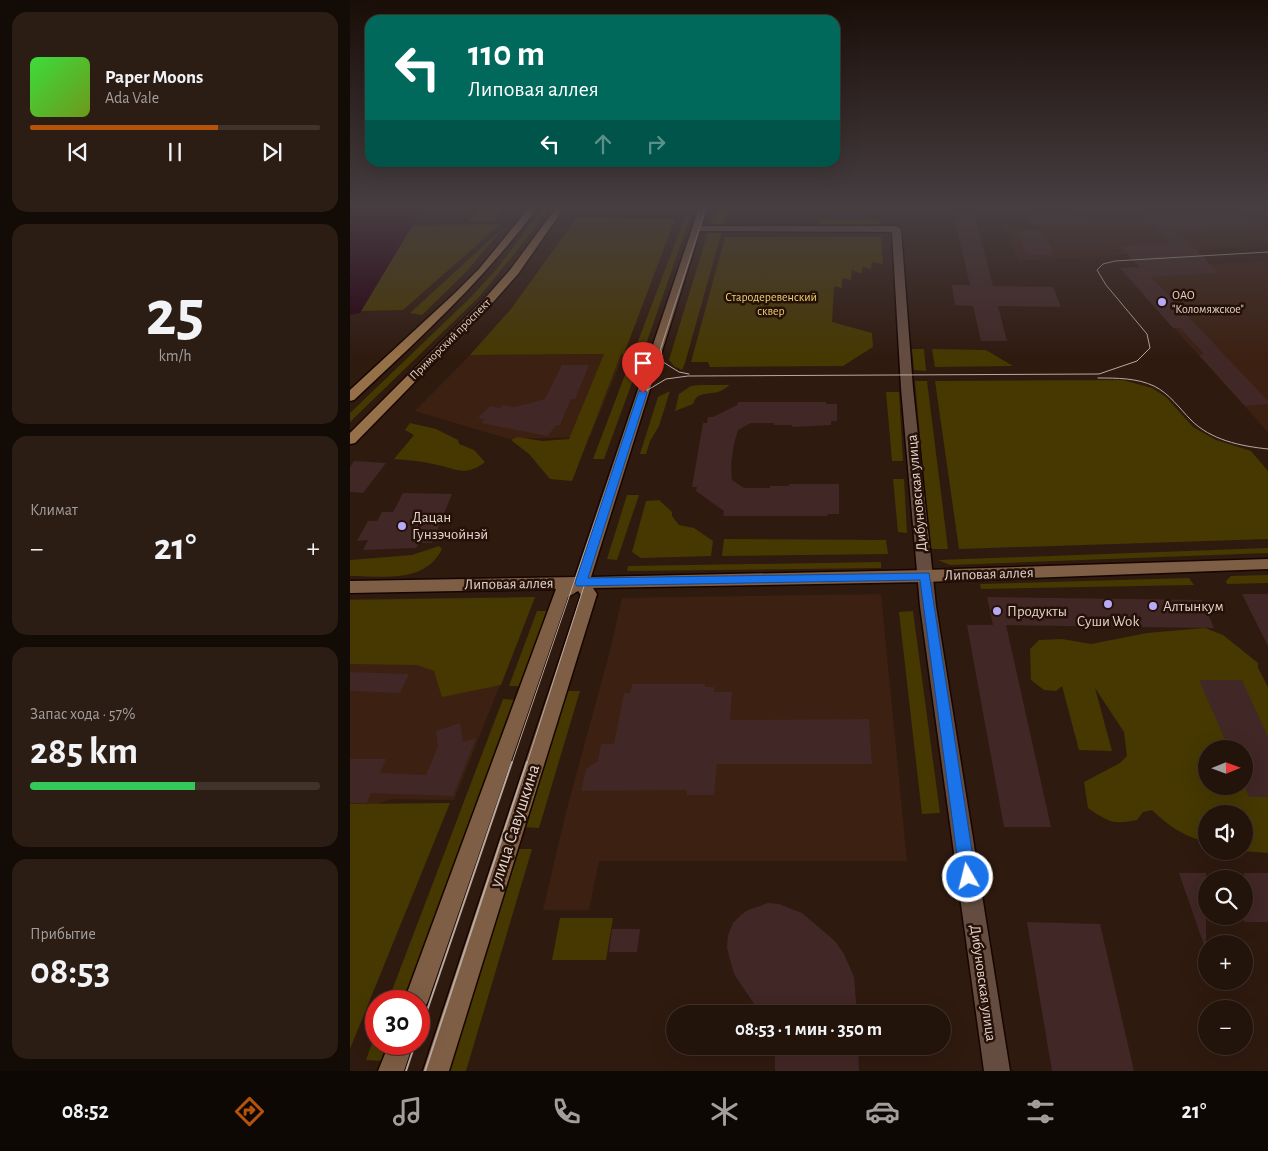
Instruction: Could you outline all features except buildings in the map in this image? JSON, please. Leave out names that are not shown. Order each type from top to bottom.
[{"type":"main road","name":"Приморский проспект","points":[[350,397],[458,296],[493,258]]},
{"type":"main road","name":"Приморский проспект","points":[[350,440],[491,298],[525,258]]},
{"type":"main road","name":"улица Савушкина","points":[[420,990],[561,593],[581,583],[687,258]]},
{"type":"main road","name":"Липовая аллея","points":[[350,587],[925,576],[1268,564]]},
{"type":"main road","name":"улица Савушкина","points":[[436,1071],[589,594],[581,583]]},
{"type":"main road","points":[[391,1071],[397,1055]]},
{"type":"street","name":"Дибуновская улица","points":[[898,258],[907,388],[925,576],[996,1071]]},
{"type":"shaded area","points":[[350,258],[393,258],[360,313],[350,315]]},
{"type":"shaded area","points":[[1017,258],[1068,258],[1018,261]]},
{"type":"shaded area","points":[[1268,261],[1268,432],[1120,268]]},
{"type":"shaded area","points":[[624,354],[590,437],[509,439],[415,411],[470,355]]},
{"type":"shaded area","points":[[881,594],[907,861],[599,861],[589,910],[543,910],[566,812],[611,647],[622,598]]},
{"type":"shaded area","points":[[535,597],[454,800],[392,799],[367,808],[350,808],[350,599]]},
{"type":"green space","points":[[393,258],[462,258],[403,310],[361,311]]},
{"type":"green space","points":[[470,258],[478,258],[422,315],[410,313]]},
{"type":"green space","points":[[505,258],[511,258],[478,298],[350,422],[350,413],[471,297]]},
{"type":"green space","points":[[548,258],[660,258],[624,354],[621,354],[572,481],[550,479],[529,454],[511,440],[517,437],[542,441],[569,439],[604,354],[470,355],[511,309]]},
{"type":"green space","points":[[669,258],[676,258],[644,350],[634,352]]},
{"type":"green space","points":[[700,258],[714,258],[682,370],[674,366],[669,360]]},
{"type":"green space","name":"Стародеревенский сквер","points":[[719,258],[883,258],[883,264],[872,262],[871,269],[862,267],[862,274],[852,270],[851,280],[842,278],[842,288],[834,286],[832,322],[872,333],[873,347],[843,366],[710,367],[708,362],[691,362]]},
{"type":"green space","points":[[912,349],[924,349],[926,371],[914,370]]},
{"type":"green space","points":[[932,349],[986,350],[1013,366],[935,367]]},
{"type":"green space","points":[[631,359],[640,361],[604,459],[593,459]]},
{"type":"green space","points":[[1123,380],[1152,388],[1166,397],[1193,427],[1216,440],[1251,451],[1268,471],[1268,539],[959,549],[935,381]]},
{"type":"green space","points":[[915,381],[927,381],[948,549],[930,549]]},
{"type":"green space","points":[[730,385],[714,393],[700,395],[693,404],[675,411],[679,394],[691,386]]},
{"type":"green space","points":[[670,391],[659,426],[650,441],[646,454],[640,454],[658,397]]},
{"type":"green space","points":[[886,392],[899,392],[903,461],[892,461]]},
{"type":"green space","points":[[410,423],[436,429],[458,440],[459,444],[474,450],[485,462],[478,467],[465,471],[423,462],[394,459],[414,435],[405,430]]},
{"type":"green space","points":[[893,479],[904,479],[907,533],[898,532]]},
{"type":"green space","points":[[627,495],[639,495],[617,560],[607,559]]},
{"type":"green space","points":[[659,500],[672,512],[672,516],[679,525],[694,528],[713,541],[711,556],[641,558],[632,552],[646,501]]},
{"type":"green space","points":[[724,539],[886,540],[888,554],[722,556]]},
{"type":"green space","points":[[439,546],[442,549],[434,560],[425,568],[414,573],[389,577],[350,576],[350,560],[412,555]]},
{"type":"green space","points":[[1268,548],[1268,553],[950,565],[938,560]]},
{"type":"green space","points":[[881,562],[881,568],[627,571],[628,566]]},
{"type":"green space","points":[[1268,575],[1268,583],[1227,584],[1226,581],[1231,576]]},
{"type":"green space","points":[[1189,578],[1194,585],[981,589],[980,584]]},
{"type":"green space","points":[[535,597],[501,685],[442,697],[434,671],[417,665],[350,664],[350,600]]},
{"type":"green space","points":[[537,611],[548,611],[521,686],[509,686]]},
{"type":"green space","points":[[913,611],[940,813],[922,814],[899,612]]},
{"type":"green space","points":[[1205,628],[1223,635],[1258,663],[1258,668],[1268,687],[1268,853],[1253,852],[1253,805],[1198,805],[1198,839],[1177,830],[1152,810],[1143,812],[1137,820],[1116,822],[1106,819],[1088,808],[1084,782],[1120,763],[1127,756],[1124,732],[1095,688],[1112,751],[1079,750],[1062,686],[1056,691],[1044,690],[1031,680],[1030,649],[1039,640],[1062,639],[1091,644],[1147,633]]},
{"type":"green space","points":[[566,691],[580,691],[539,828],[523,827]]},
{"type":"green space","points":[[503,699],[516,700],[409,990],[392,990]]},
{"type":"green space","points":[[450,803],[374,990],[365,990],[365,1012],[350,1049],[350,804]]},
{"type":"green space","points":[[516,849],[532,849],[466,1071],[447,1071]]},
{"type":"green space","points":[[560,918],[613,918],[606,960],[552,960]]},
{"type":"green space","points":[[368,1055],[385,1055],[383,1061],[366,1060]]},
{"type":"tram line","points":[[647,390],[690,258]]},
{"type":"tram line","points":[[647,390],[666,379],[688,376],[1099,374],[1137,361],[1150,348],[1147,334],[1106,285],[1097,270],[1103,264],[1115,261],[1166,258]]},
{"type":"tram line","points":[[661,350],[663,362],[679,372],[689,374]]},
{"type":"tram line","points":[[1098,378],[1120,378],[1147,383],[1160,389],[1170,397],[1191,420],[1208,433],[1237,444],[1268,449]]},
{"type":"tram line","points":[[527,763],[647,390]]},
{"type":"tram line","points":[[512,763],[638,396]]},
{"type":"tram line","points":[[430,1002],[512,762]]},
{"type":"tram line","points":[[425,1071],[527,762]]},
{"type":"tram line","points":[[406,1071],[411,1055]]},
{"type":"place","name":"ОАО \"Коломяжское\"","points":[[1162,302]]},
{"type":"place","name":"Дацан Гунзэчойнэй","points":[[402,526]]},
{"type":"place","name":"Суши Wok","points":[[1108,604]]},
{"type":"place","name":"Алтынкум","points":[[1153,606]]},
{"type":"place","name":"Продукты","points":[[997,611]]},
{"type":"route","points":[[643,393],[581,583],[925,576],[968,877]]}]
